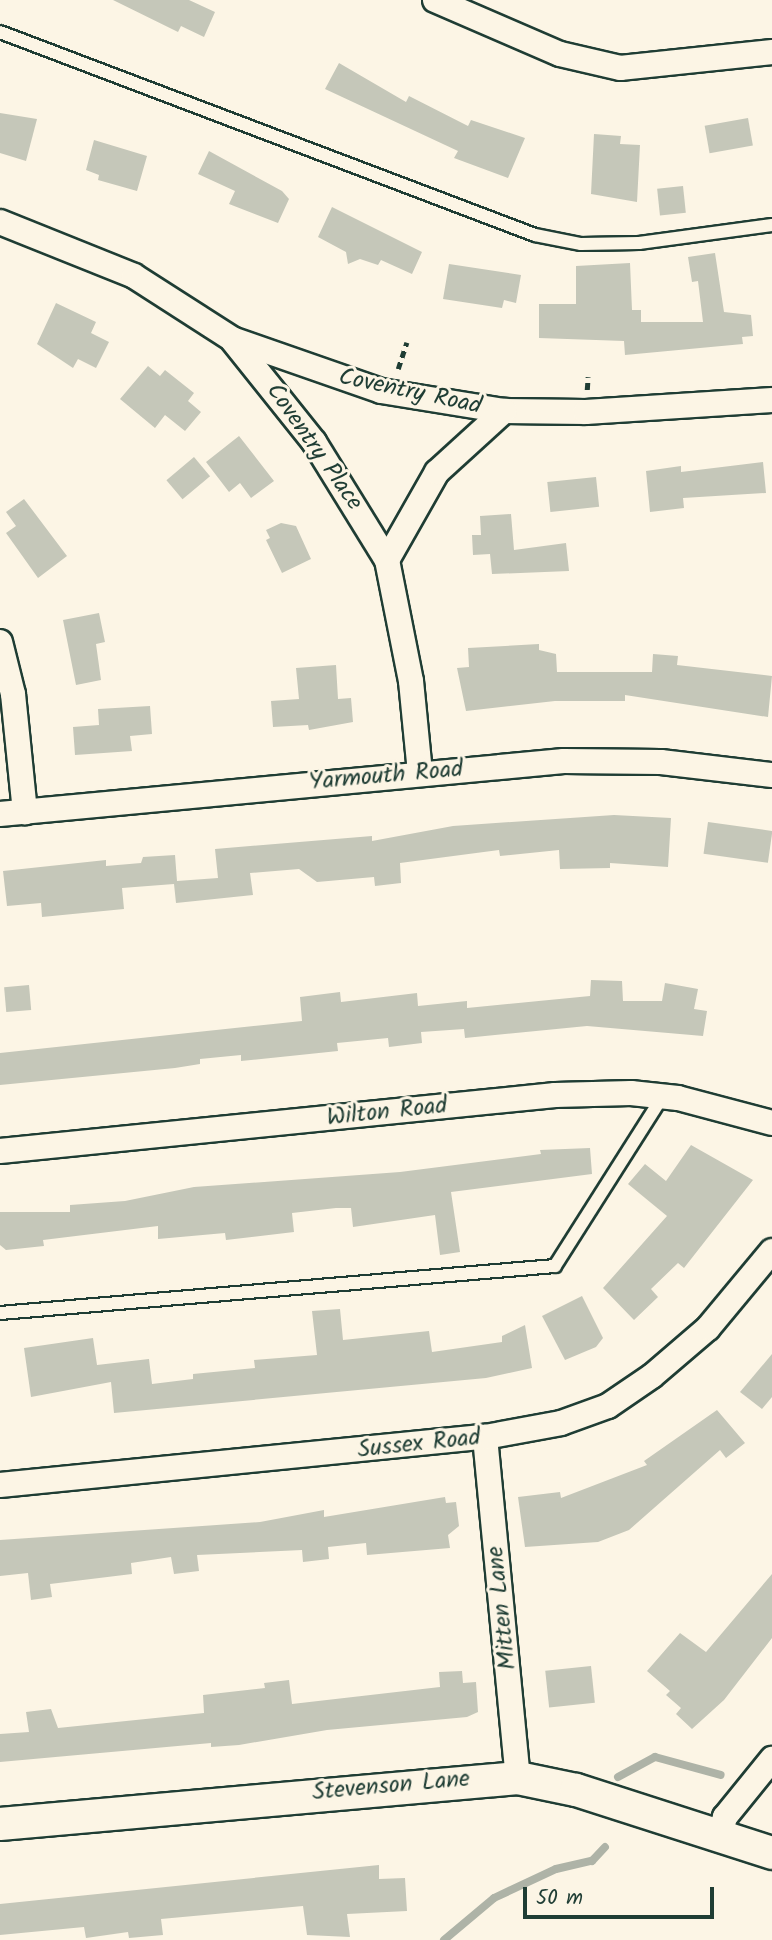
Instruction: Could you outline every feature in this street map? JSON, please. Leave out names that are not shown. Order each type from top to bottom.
[{"type":"street","points":[[435,0],[560,54],[620,68],[772,52]]},
{"type":"street","name":"Coventry Road","points":[[0,222],[134,276],[232,339],[381,391],[504,411],[586,412],[772,400]]},
{"type":"street","name":"Coventry Place","points":[[232,339],[314,442],[387,560],[411,681],[420,772]]},
{"type":"street","points":[[387,560],[437,472],[504,411]]},
{"type":"street","points":[[0,642],[13,694],[25,812]]},
{"type":"street","name":"Yarmouth Road","points":[[0,814],[420,772],[564,761],[661,762],[772,775]]},
{"type":"street","name":"Wilton Road","points":[[0,1151],[555,1095],[663,1096],[720,1105],[772,1123]]},
{"type":"street","name":"Sussex Road","points":[[0,1485],[485,1437],[537,1429],[608,1406],[708,1328],[772,1251]]},
{"type":"street","name":"Mitten Lane","points":[[485,1437],[518,1778]]},
{"type":"street","points":[[719,1839],[725,1817],[772,1759]]},
{"type":"street","name":"Stevenson Lane","points":[[0,1824],[518,1778],[576,1790],[719,1839],[772,1853]]},
{"type":"lane","points":[[0,33],[535,235],[581,244],[639,243],[772,225]]},
{"type":"lane","points":[[0,1313],[555,1266],[663,1096]]},
{"type":"building","points":[[113,0],[189,0],[215,12],[204,37],[181,26],[178,32]]},
{"type":"building","points":[[339,63],[406,102],[409,96],[468,126],[471,120],[525,138],[508,178],[454,158],[458,151],[325,89]]},
{"type":"building","points":[[0,113],[37,119],[26,161],[0,153]]},
{"type":"building","points":[[748,118],[753,146],[710,153],[705,126]]},
{"type":"building","points":[[594,134],[621,136],[620,144],[640,145],[637,202],[591,194]]},
{"type":"building","points":[[94,140],[147,156],[137,191],[98,180],[99,175],[86,170]]},
{"type":"building","points":[[209,151],[282,191],[289,199],[278,223],[229,204],[235,191],[198,174]]},
{"type":"building","points":[[683,186],[686,213],[660,216],[657,189]]},
{"type":"building","points":[[332,207],[422,252],[412,274],[381,260],[378,265],[360,259],[348,264],[346,252],[318,237]]},
{"type":"building","points":[[715,253],[724,312],[751,315],[753,336],[742,337],[743,344],[625,355],[624,341],[539,338],[539,304],[576,304],[576,266],[630,263],[632,310],[641,310],[641,322],[703,322],[698,281],[692,282],[688,257]]},
{"type":"building","points":[[449,264],[521,275],[516,303],[504,300],[502,308],[443,299]]},
{"type":"building","points":[[56,303],[96,322],[91,333],[109,342],[96,368],[78,359],[73,368],[37,344]]},
{"type":"building","points":[[148,366],[160,376],[165,370],[194,393],[188,401],[201,412],[185,431],[165,415],[155,428],[120,399]]},
{"type":"building","points":[[239,436],[274,481],[251,498],[240,483],[229,492],[206,462]]},
{"type":"building","points":[[194,457],[210,476],[182,499],[166,480]]},
{"type":"building","points":[[763,462],[766,493],[683,498],[684,508],[650,512],[646,471],[681,466],[681,472]]},
{"type":"building","points":[[596,477],[599,507],[550,512],[547,482]]},
{"type":"building","points":[[24,499],[67,556],[38,578],[6,533],[16,526],[6,512]]},
{"type":"building","points":[[511,514],[514,550],[566,543],[569,571],[492,574],[490,554],[473,555],[472,535],[481,535],[480,516]]},
{"type":"building","points":[[281,523],[296,526],[311,559],[282,573],[266,540],[270,538],[266,530]]},
{"type":"building","points":[[99,613],[105,642],[96,644],[101,680],[76,685],[63,620]]},
{"type":"building","points":[[539,644],[539,650],[556,654],[557,672],[652,672],[653,654],[678,656],[677,665],[772,676],[768,717],[625,695],[625,701],[555,701],[466,711],[457,668],[469,667],[468,648]]},
{"type":"building","points":[[336,665],[338,699],[351,698],[353,722],[309,730],[308,725],[273,727],[271,701],[299,699],[296,668]]},
{"type":"building","points":[[150,706],[152,734],[130,736],[132,751],[75,755],[73,727],[99,725],[98,709]]},
{"type":"building","points":[[614,815],[671,818],[668,867],[610,863],[610,868],[560,869],[559,850],[500,856],[499,850],[400,863],[401,883],[375,886],[374,877],[317,882],[299,869],[250,873],[253,895],[176,903],[174,884],[122,888],[124,909],[42,917],[41,903],[7,906],[3,871],[106,860],[106,866],[141,863],[143,857],[175,855],[177,881],[218,878],[215,849],[372,836],[372,841],[453,826]]},
{"type":"building","points":[[708,822],[772,831],[768,863],[704,854]]},
{"type":"building","points":[[591,980],[622,981],[623,1001],[662,1001],[665,983],[698,989],[694,1009],[707,1011],[703,1036],[587,1026],[465,1038],[464,1029],[421,1032],[422,1043],[389,1047],[388,1038],[337,1043],[338,1051],[241,1061],[241,1055],[200,1059],[200,1064],[175,1068],[0,1085],[0,1053],[302,1021],[300,997],[340,992],[341,1002],[417,993],[418,1006],[467,1001],[467,1008],[590,996]]},
{"type":"building","points":[[29,985],[31,1010],[6,1012],[4,987]]},
{"type":"building","points":[[691,1145],[753,1180],[684,1268],[678,1263],[651,1289],[658,1297],[634,1320],[603,1288],[667,1216],[628,1184],[645,1164],[666,1181]]},
{"type":"building","points":[[590,1148],[592,1174],[451,1192],[460,1252],[440,1255],[435,1215],[353,1227],[351,1208],[292,1213],[294,1232],[226,1240],[225,1233],[158,1239],[158,1226],[43,1240],[44,1246],[6,1250],[0,1245],[0,1212],[70,1212],[70,1205],[125,1201],[194,1187],[400,1172],[541,1154],[540,1150]]},
{"type":"building","points":[[582,1296],[603,1338],[596,1347],[565,1360],[542,1316]]},
{"type":"building","points":[[340,1309],[343,1340],[429,1331],[432,1352],[502,1342],[502,1336],[525,1325],[532,1368],[486,1378],[114,1413],[111,1382],[31,1397],[24,1348],[93,1338],[97,1365],[149,1359],[152,1384],[193,1379],[193,1374],[255,1368],[254,1360],[317,1355],[312,1311]]},
{"type":"building","points":[[772,1354],[772,1397],[762,1409],[740,1392]]},
{"type":"building","points":[[717,1410],[745,1443],[726,1458],[720,1450],[629,1530],[598,1542],[525,1547],[518,1497],[560,1492],[561,1498],[647,1465],[644,1461]]},
{"type":"building","points":[[445,1497],[446,1503],[456,1502],[459,1526],[448,1535],[450,1548],[367,1555],[366,1543],[328,1547],[329,1559],[303,1562],[302,1550],[197,1555],[199,1571],[174,1574],[171,1557],[131,1563],[132,1574],[50,1584],[52,1597],[31,1600],[28,1573],[0,1576],[0,1540],[260,1522],[324,1510],[324,1517]]},
{"type":"building","points":[[772,1574],[772,1638],[724,1700],[692,1729],[676,1714],[681,1708],[666,1695],[670,1691],[647,1671],[680,1633],[706,1652]]},
{"type":"building","points":[[591,1666],[595,1703],[549,1708],[545,1671]]},
{"type":"building","points":[[462,1671],[463,1683],[476,1682],[478,1712],[467,1717],[327,1730],[239,1745],[211,1747],[211,1743],[0,1762],[0,1734],[29,1732],[26,1712],[51,1709],[58,1728],[204,1713],[203,1695],[265,1688],[264,1683],[289,1680],[292,1704],[440,1687],[439,1672]]},
{"type":"building","points":[[379,1865],[379,1879],[405,1878],[407,1911],[347,1914],[350,1937],[307,1935],[303,1906],[161,1919],[163,1935],[129,1938],[128,1932],[86,1938],[84,1927],[0,1935],[0,1904]]},
{"type":"waterway","points":[[618,1777],[655,1757],[721,1775]]},
{"type":"waterway","points":[[444,1940],[494,1898],[556,1869],[592,1861],[605,1847]]}]
